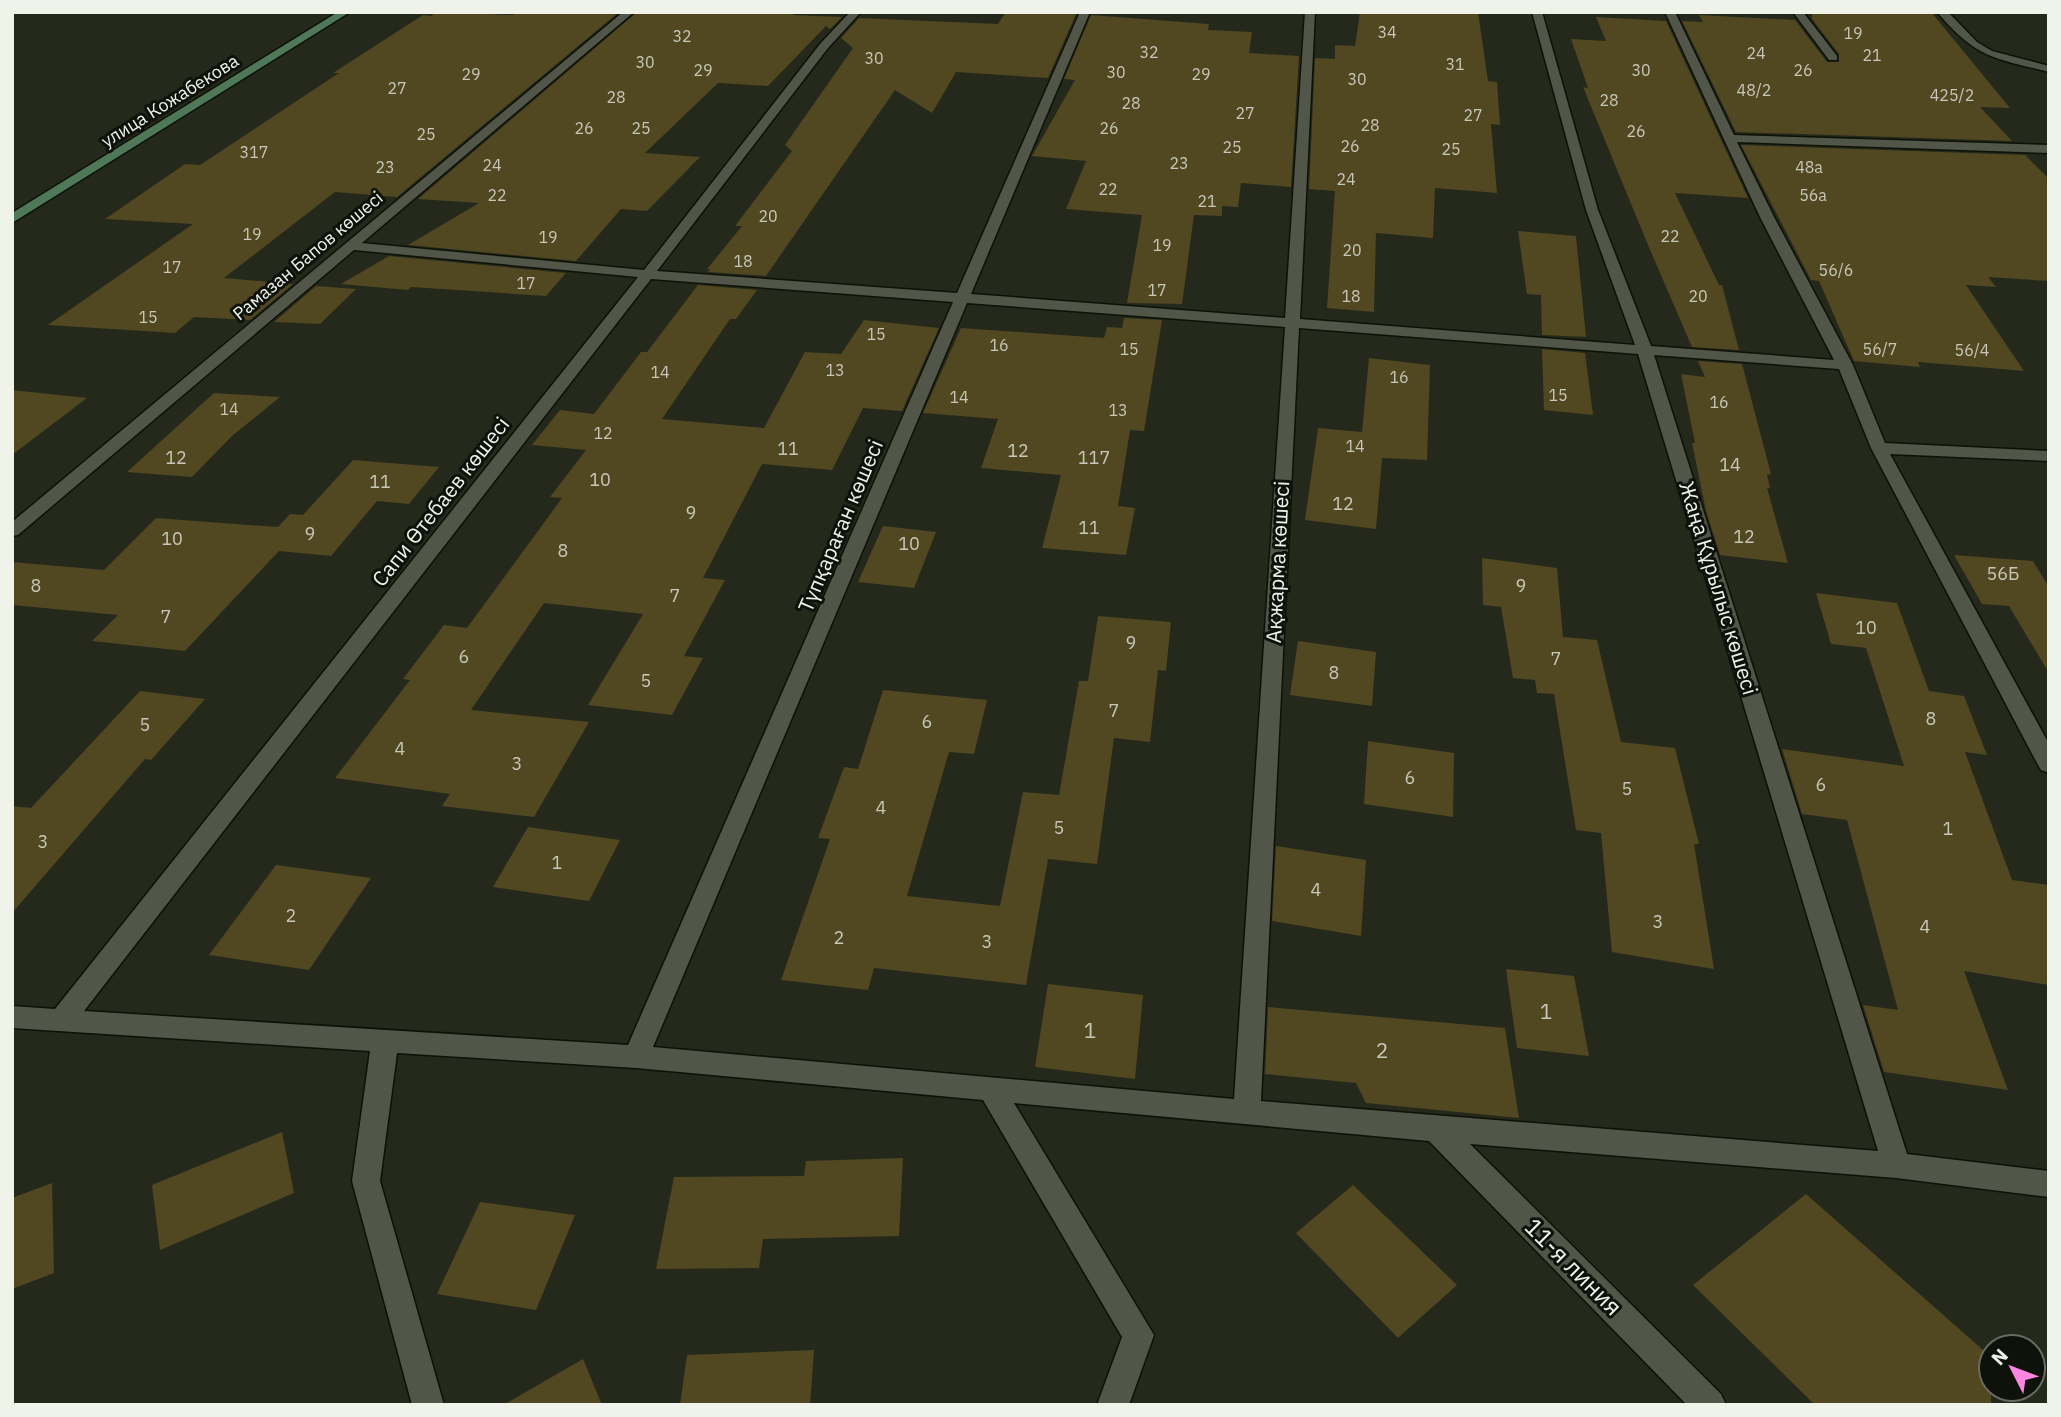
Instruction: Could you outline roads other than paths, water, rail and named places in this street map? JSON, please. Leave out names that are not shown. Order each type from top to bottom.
[{"type":"main road","name":"улица Кожабекова","points":[[12,219],[345,12]]},
{"type":"street","name":"Рамазан Бапов көшесі","points":[[12,531],[629,12]]},
{"type":"street","name":"Сапи Өтебаев көшесі","points":[[61,1021],[518,441],[824,46],[856,12]]},
{"type":"street","name":"Түпқараған көшесі","points":[[636,1057],[1085,12]]},
{"type":"street","name":"Ақжарма көшесі","points":[[1247,1111],[1310,12]]},
{"type":"street","name":"Жаңа Құрылыс көшесі","points":[[1537,12],[1592,210],[1644,348],[1896,1165]]},
{"type":"street","points":[[1670,12],[1729,138],[1845,365],[1879,448],[2049,765]]},
{"type":"street","points":[[1798,12],[1833,58]]},
{"type":"street","points":[[1942,12],[1973,44],[1988,53],[2049,69]]},
{"type":"street","points":[[1729,138],[2049,149]]},
{"type":"street","points":[[351,246],[646,274],[1845,365]]},
{"type":"street","points":[[1879,448],[2049,456]]},
{"type":"street","points":[[12,1017],[636,1057],[1436,1129],[1896,1165],[2049,1184]]},
{"type":"street","points":[[385,1041],[366,1181],[428,1405]]},
{"type":"street","points":[[990,1089],[1138,1335],[1113,1405]]},
{"type":"street","name":"11-я линия","points":[[1436,1129],[1710,1405]]}]
